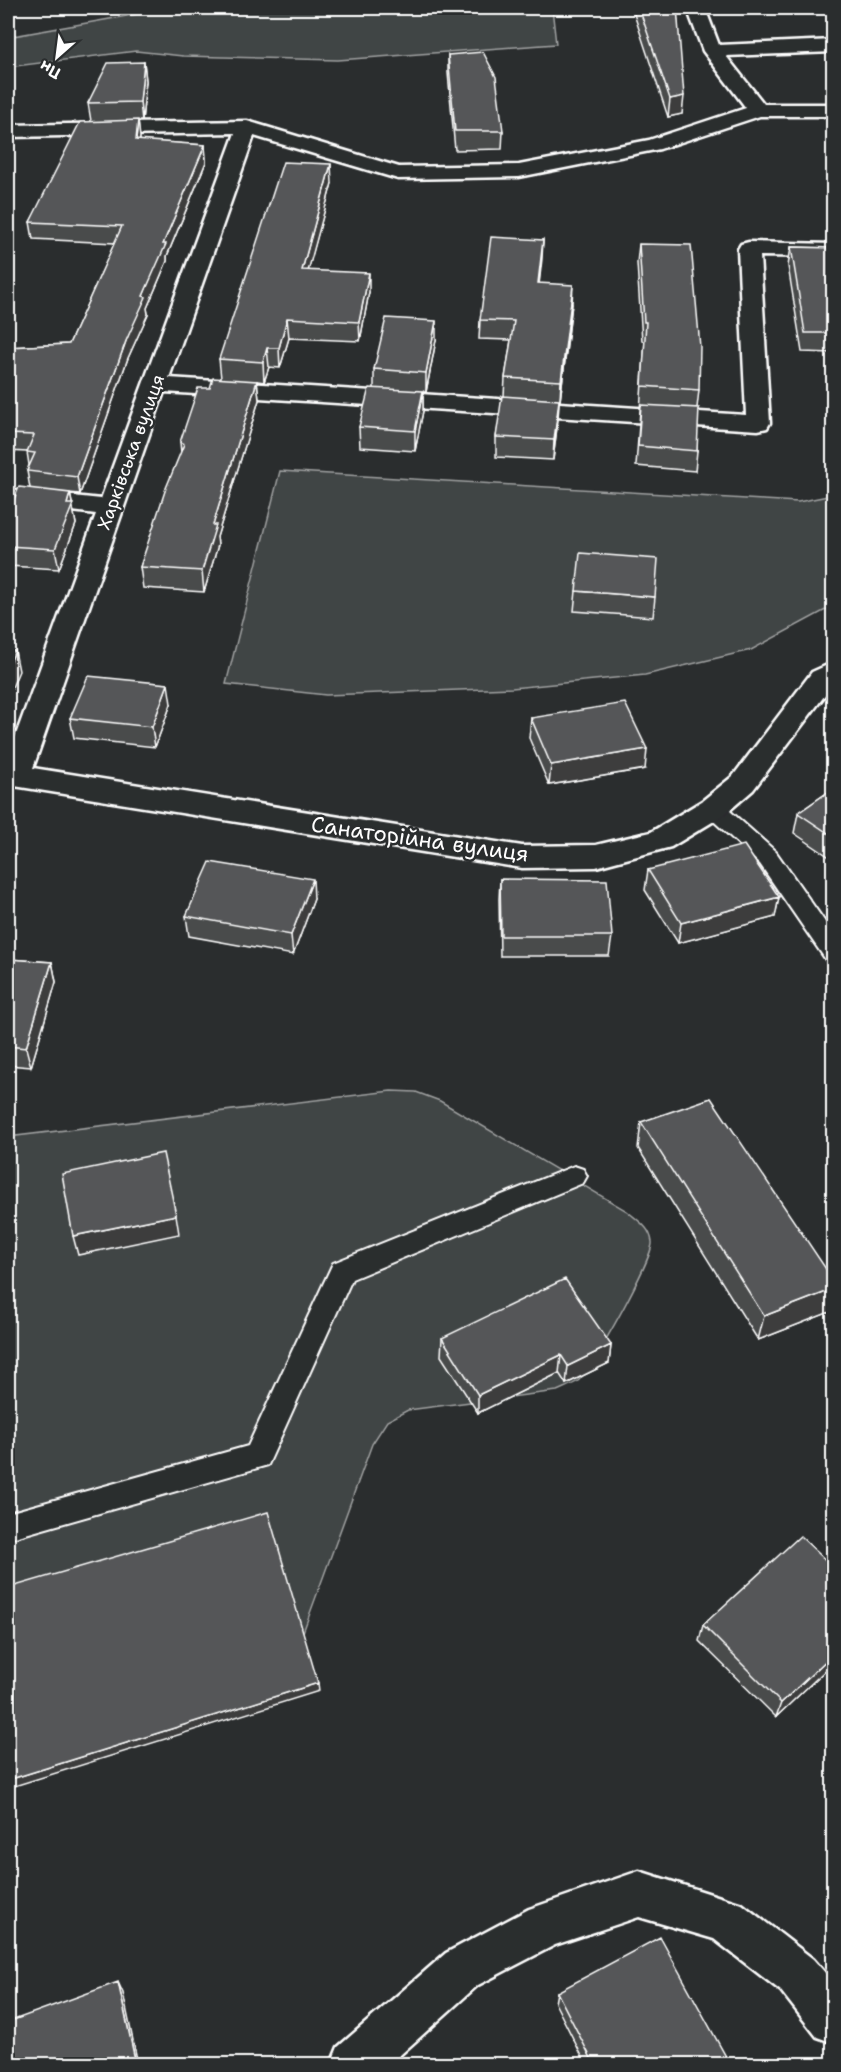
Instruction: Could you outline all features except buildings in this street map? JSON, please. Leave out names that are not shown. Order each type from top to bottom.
[{"type":"street","points":[[696,8],[712,51],[758,110]]},
{"type":"street","points":[[712,51],[834,46]]},
{"type":"street","points":[[8,132],[247,127],[398,173],[519,171],[653,145],[758,110],[834,110]]},
{"type":"street","name":"Харківська вулиця","points":[[11,775],[111,508],[247,127]]},
{"type":"street","points":[[155,384],[758,423],[749,249],[834,251]]},
{"type":"street","points":[[8,496],[111,508]]},
{"type":"street","name":"Санаторійна вулиця","points":[[11,775],[522,857],[596,856],[660,840],[713,807],[742,783],[822,678],[834,671]]},
{"type":"street","points":[[355,2064],[462,1969],[545,1925],[639,1894],[726,1920],[797,1975],[834,2020]]},
{"type":"lane","points":[[713,807],[768,858],[834,954]]},
{"type":"lane","points":[[8,1526],[258,1456],[342,1271],[574,1176]]},
{"type":"shaded area","points":[[172,8],[552,8],[556,44],[338,60],[183,56],[136,51],[8,67],[8,37]]},
{"type":"shaded area","points":[[280,471],[798,502],[833,495],[833,606],[751,650],[645,675],[512,688],[326,695],[226,684]]},
{"type":"shaded area","points":[[391,1091],[416,1092],[440,1101],[627,1211],[646,1228],[652,1242],[650,1252],[608,1336],[578,1381],[557,1391],[408,1410],[387,1421],[372,1444],[302,1635],[8,1749],[8,1137]]}]
